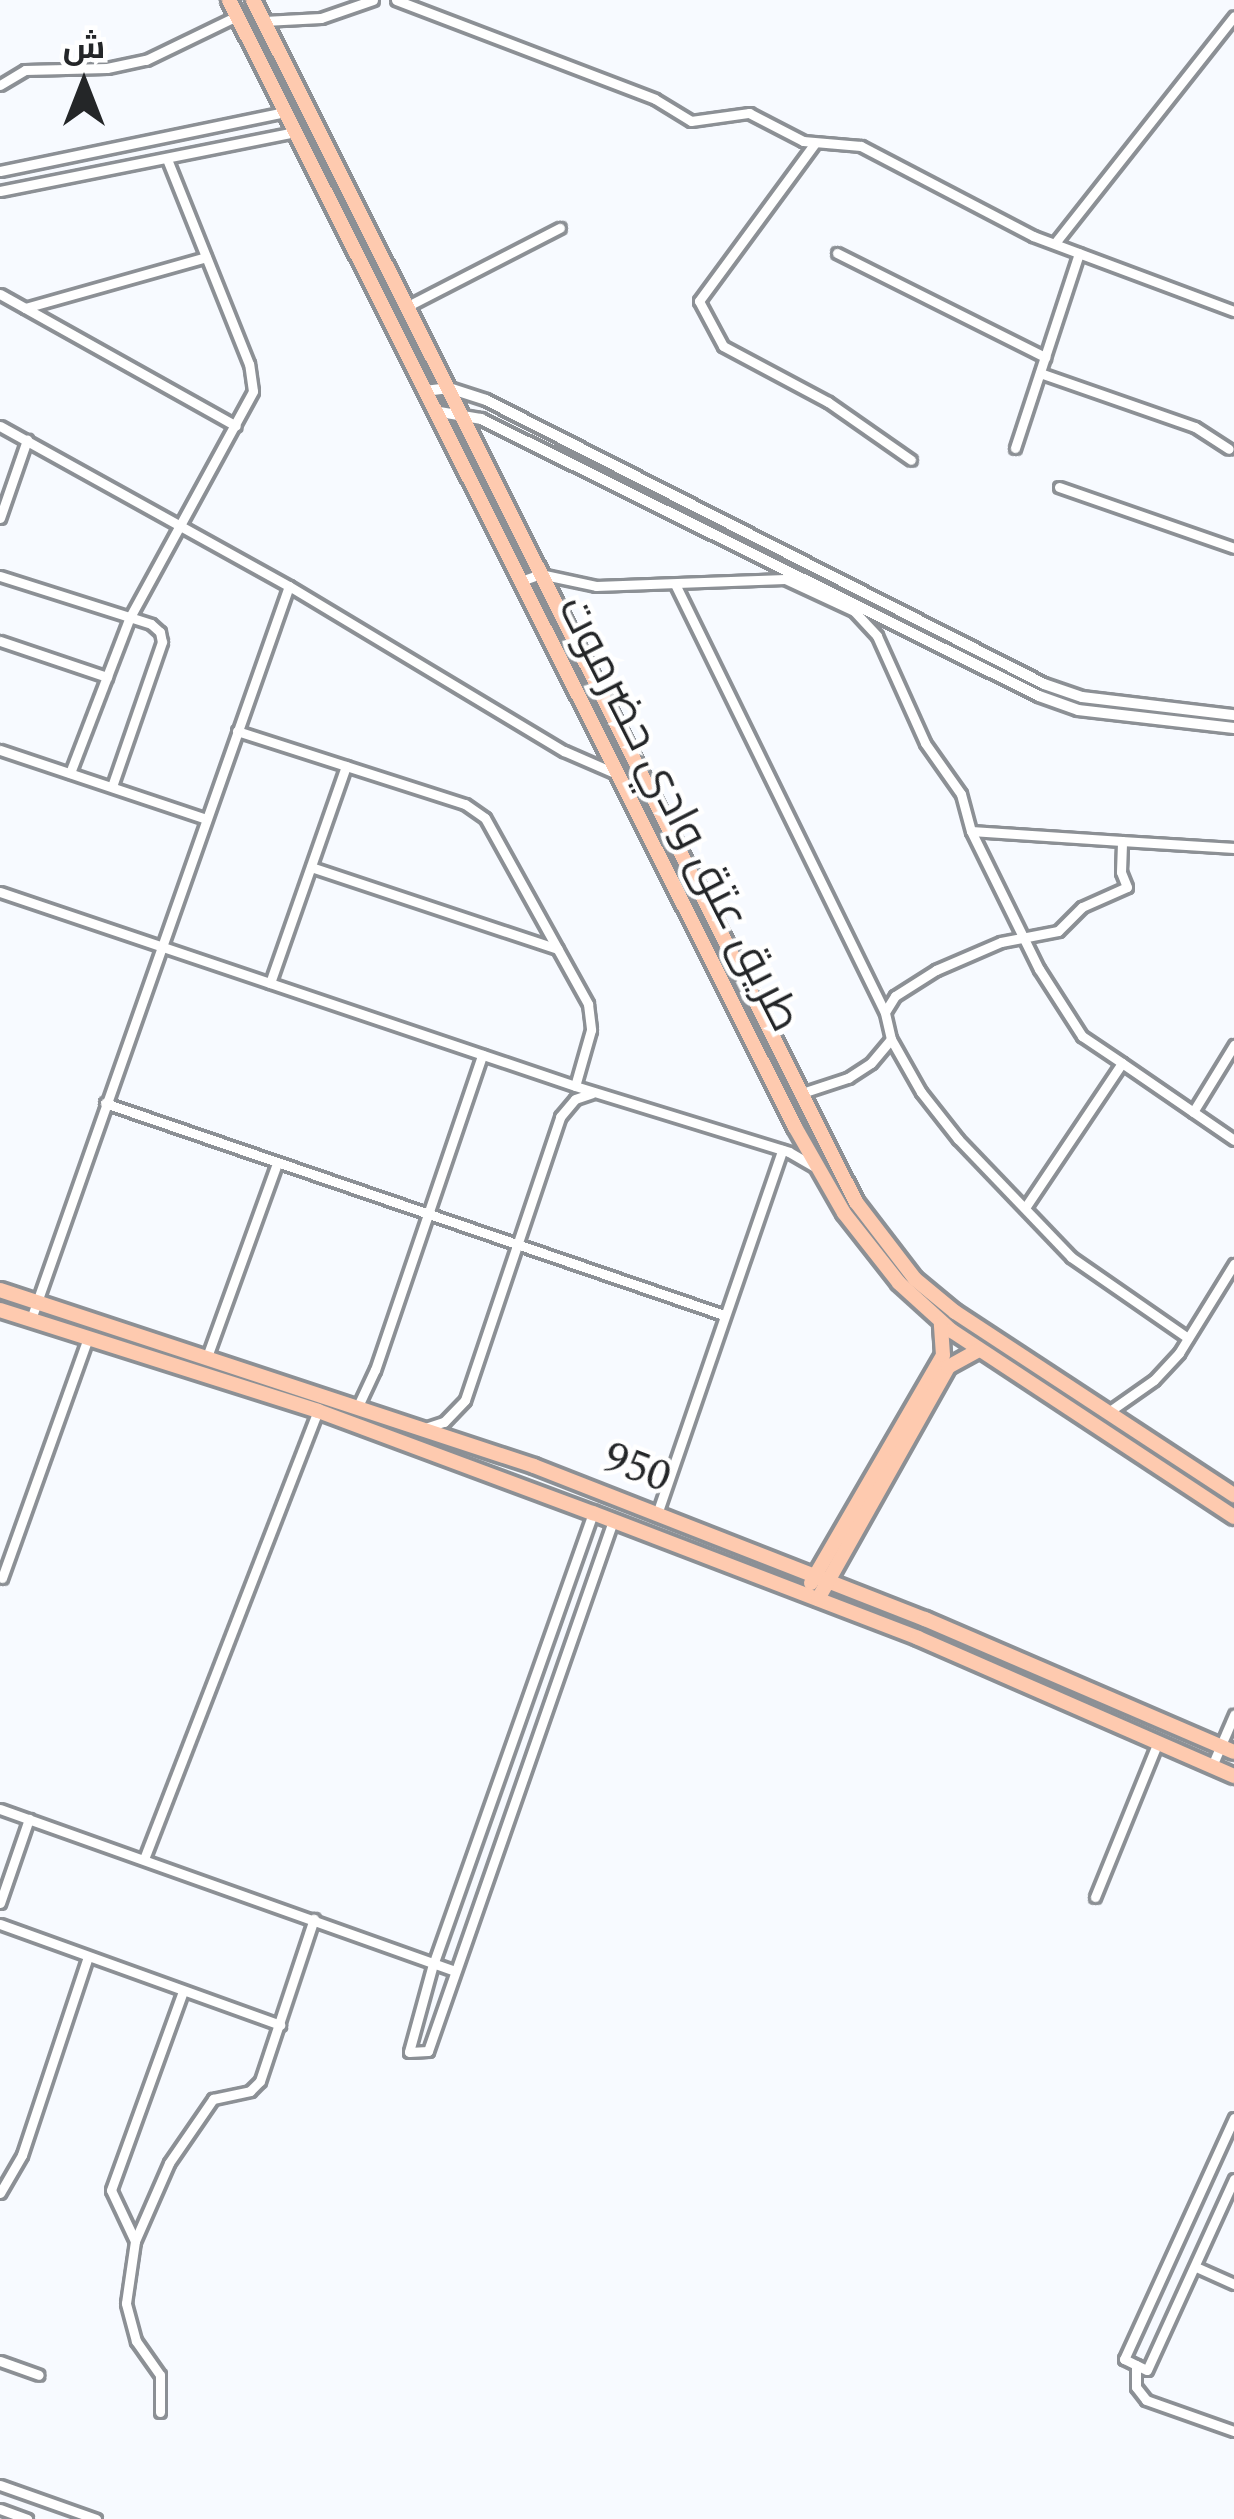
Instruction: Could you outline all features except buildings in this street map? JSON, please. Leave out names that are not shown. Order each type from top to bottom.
[{"type":"main road","name":"طريق عتق وادي حضرموت","points":[[229,0],[818,1171],[938,1319],[1234,1517]]},
{"type":"main road","name":"طريق عتق وادي حضرموت","points":[[261,16],[874,1241],[955,1312],[1234,1495]]},
{"type":"main road","points":[[242,26],[261,16]]},
{"type":"main road","name":"950","points":[[0,1290],[208,1354],[657,1514],[822,1578],[1227,1749]]},
{"type":"main road","name":"950","points":[[0,1310],[318,1411],[592,1513],[811,1597],[1234,1776]]},
{"type":"main road","points":[[822,1578],[943,1355],[945,1336],[938,1319]]},
{"type":"main road","points":[[811,1597],[952,1361],[979,1350]]},
{"type":"street","points":[[261,16],[321,18],[373,0]]},
{"type":"street","points":[[396,0],[655,99],[691,121],[710,121],[731,111],[748,113],[815,143],[861,146],[1055,243],[1234,311]]},
{"type":"street","points":[[1055,243],[1234,16]]},
{"type":"street","points":[[0,85],[25,70],[107,68],[146,60],[242,26]]},
{"type":"street","points":[[0,172],[285,112]]},
{"type":"street","points":[[0,191],[295,132]]},
{"type":"street","points":[[815,143],[698,301],[723,346],[828,402],[910,460]]},
{"type":"street","points":[[70,773],[130,617],[251,398],[252,376],[166,159]]},
{"type":"street","points":[[406,307],[560,228]]},
{"type":"street","points":[[837,253],[1045,357]]},
{"type":"street","points":[[1015,448],[1079,253]]},
{"type":"street","points":[[25,308],[206,257]]},
{"type":"street","points":[[0,294],[236,426]]},
{"type":"street","points":[[1040,373],[1195,427],[1229,449]]},
{"type":"street","points":[[425,391],[449,388],[486,400],[1044,684],[1082,697],[1234,715]]},
{"type":"street","points":[[434,411],[459,411],[1039,696],[1078,710],[1234,728]]},
{"type":"street","points":[[0,426],[289,586],[564,751],[618,774]]},
{"type":"street","points":[[0,518],[26,440]]},
{"type":"street","points":[[1059,487],[1234,548]]},
{"type":"street","points":[[520,581],[540,574],[596,586],[785,579],[854,611],[878,636],[925,743],[961,794],[971,831],[1068,1018],[1122,1064],[1234,1140]]},
{"type":"street","points":[[0,576],[154,626],[162,642],[112,786]]},
{"type":"street","points":[[674,584],[885,1012],[891,1039],[946,1124],[1071,1257],[1188,1338]]},
{"type":"street","points":[[31,1319],[289,586]]},
{"type":"street","points":[[0,640],[107,676]]},
{"type":"street","points":[[237,731],[478,812],[558,950],[592,1021],[575,1086]]},
{"type":"street","points":[[0,750],[206,819]]},
{"type":"street","points":[[270,983],[346,766]]},
{"type":"street","points":[[971,831],[1234,848]]},
{"type":"street","points":[[885,1012],[896,996],[936,970],[1026,937],[1058,931],[1082,907],[1127,887],[1120,872],[1122,841]]},
{"type":"street","points":[[311,867],[558,950]]},
{"type":"street","points":[[0,892],[575,1086],[778,1149],[818,1171]]},
{"type":"street","points":[[799,1094],[848,1078],[871,1063],[891,1039]]},
{"type":"street","points":[[1193,1112],[1234,1045]]},
{"type":"street","points":[[358,1406],[375,1370],[482,1055]]},
{"type":"street","points":[[1025,1208],[1122,1064]]},
{"type":"street","points":[[425,1428],[444,1422],[465,1400],[560,1117],[575,1099],[594,1092]]},
{"type":"street","points":[[105,1103],[724,1315]]},
{"type":"street","points":[[657,1514],[778,1149],[792,1120]]},
{"type":"street","points":[[208,1354],[277,1162]]},
{"type":"street","points":[[1107,1413],[1154,1380],[1188,1338],[1234,1264]]},
{"type":"street","points":[[2,1578],[88,1338]]},
{"type":"street","points":[[144,1859],[318,1411]]},
{"type":"street","points":[[592,1513],[433,1964],[409,2052],[428,2051],[613,1521]]},
{"type":"street","points":[[1212,1766],[1227,1749],[1234,1715]]},
{"type":"street","points":[[1095,1897],[1158,1742]]},
{"type":"street","points":[[0,1809],[454,1971]]},
{"type":"street","points":[[0,1903],[29,1819]]},
{"type":"street","points":[[160,2412],[160,2374],[136,2341],[126,2303],[135,2241],[169,2163],[212,2098],[250,2091],[260,2080],[314,1919]]},
{"type":"street","points":[[0,1924],[280,2025]]},
{"type":"street","points":[[0,2193],[22,2155],[88,1957]]},
{"type":"street","points":[[135,2241],[111,2190],[183,1991]]},
{"type":"street","points":[[1234,2118],[1124,2359],[1147,2370],[1234,2179]]},
{"type":"street","points":[[1196,2267],[1234,2284]]},
{"type":"street","points":[[0,2361],[39,2374]]},
{"type":"street","points":[[1136,2365],[1136,2387],[1146,2400],[1234,2431]]},
{"type":"street","points":[[0,2485],[96,2519]]},
{"type":"street","points":[[0,2510],[27,2519]]}]
